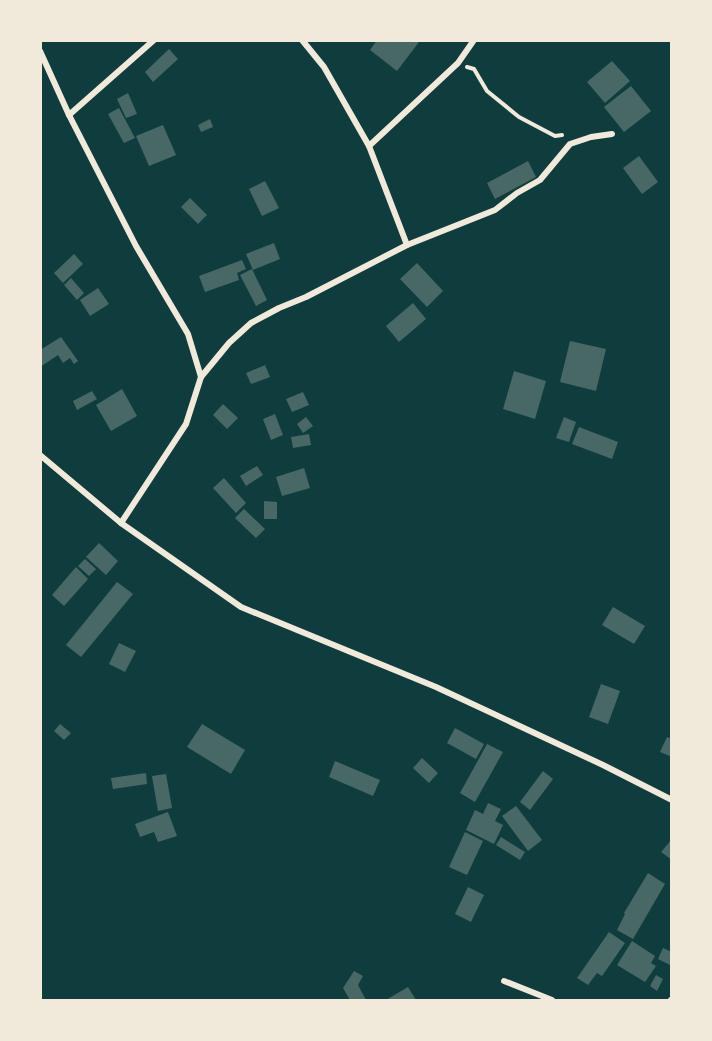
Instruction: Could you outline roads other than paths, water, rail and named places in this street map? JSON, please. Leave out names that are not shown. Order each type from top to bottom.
[{"type":"street","points":[[69,115],[154,40]]},
{"type":"street","points":[[302,40],[324,67],[369,146],[407,245]]},
{"type":"street","points":[[369,146],[458,63],[474,40]]},
{"type":"street","points":[[40,51],[69,115],[136,246],[188,334],[201,377]]},
{"type":"street","points":[[121,523],[186,424],[201,377],[229,343],[251,323],[407,245],[495,210],[517,193],[540,180],[570,144],[591,137],[612,134]]},
{"type":"street","points":[[40,455],[121,523],[241,607],[436,687],[672,800]]},
{"type":"street","points":[[504,981],[552,1000]]}]
